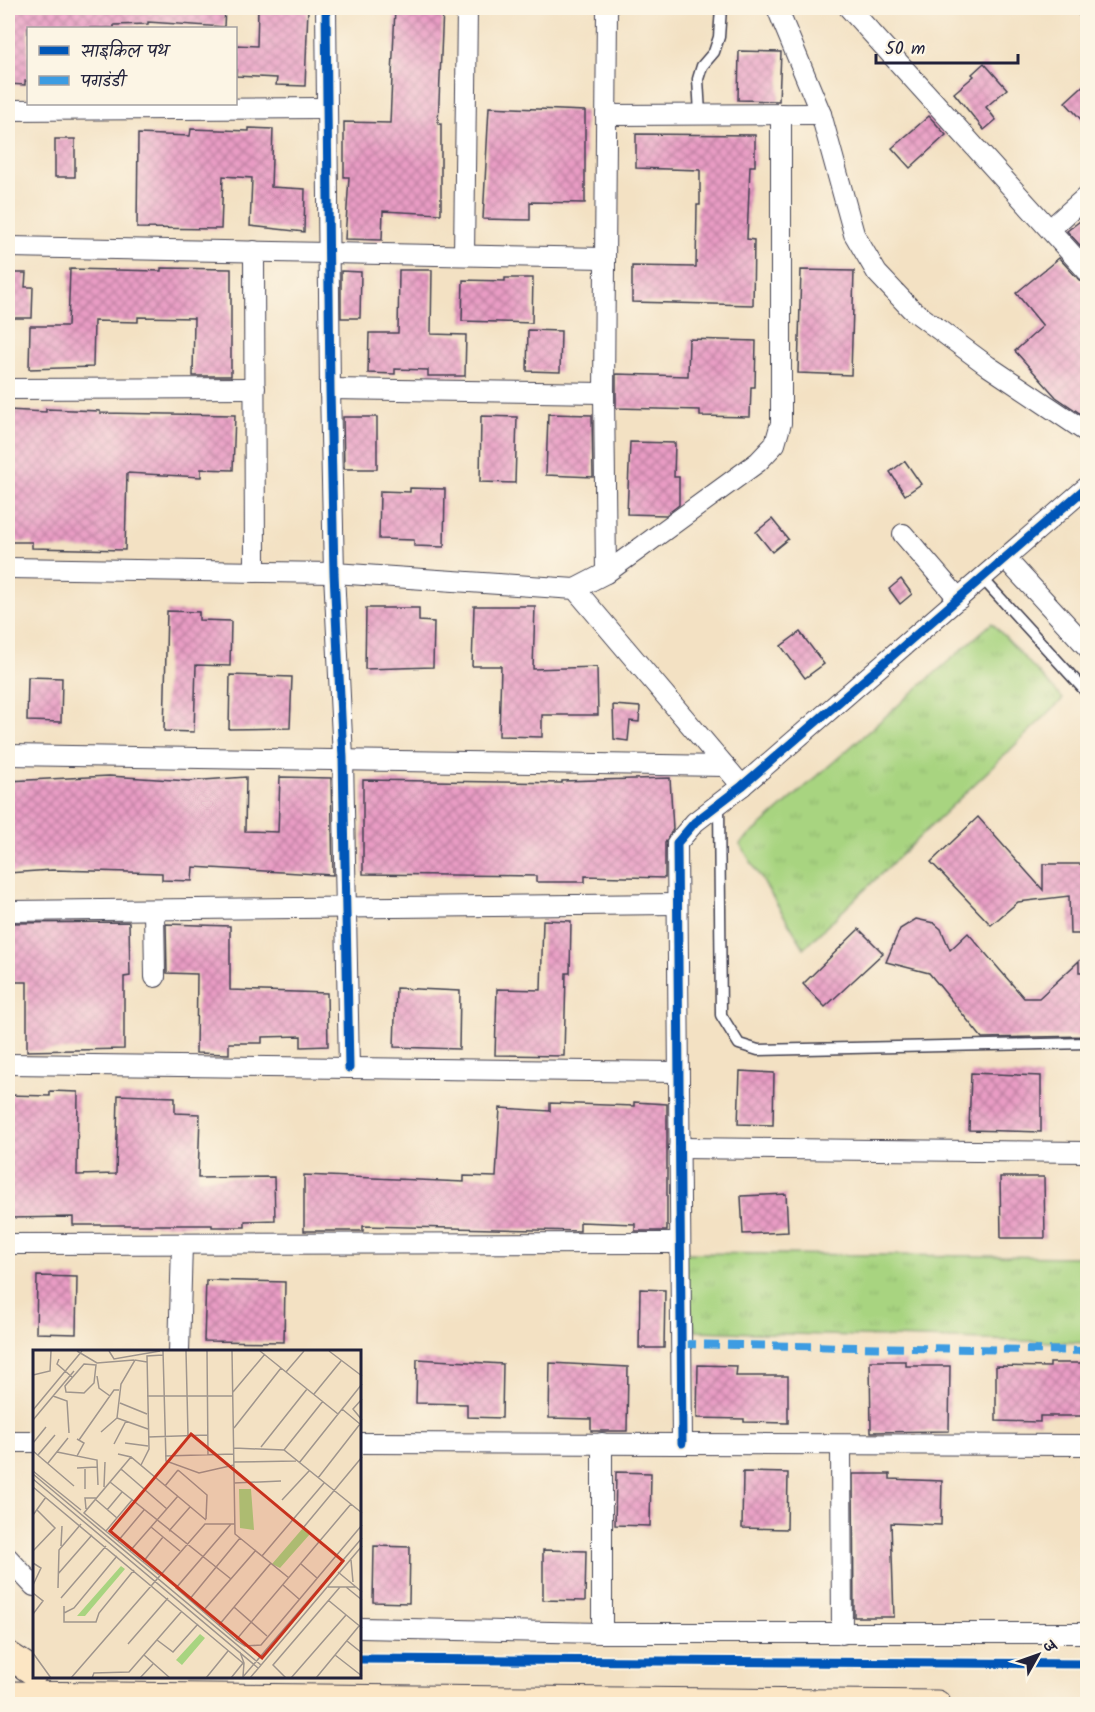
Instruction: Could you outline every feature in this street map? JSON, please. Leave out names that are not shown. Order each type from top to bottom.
[{"type":"main road","points":[[8,1655],[33,1671]]},
{"type":"main road","points":[[49,1679],[78,1696]]},
{"type":"main road","points":[[8,1695],[938,1704]]},
{"type":"street","points":[[326,8],[330,389],[334,573],[343,758],[349,1068]]},
{"type":"street","points":[[464,255],[468,8]]},
{"type":"street","points":[[606,573],[604,258],[607,8]]},
{"type":"street","points":[[777,8],[821,114],[854,234],[877,273],[911,309],[988,366],[1088,433]]},
{"type":"street","points":[[849,8],[1088,272]]},
{"type":"street","points":[[8,110],[327,108]]},
{"type":"street","points":[[8,568],[334,573],[575,589],[606,573],[758,462],[775,444],[781,423],[781,114]]},
{"type":"street","points":[[606,115],[821,114]]},
{"type":"street","points":[[1050,229],[1088,195]]},
{"type":"street","points":[[8,247],[604,258]]},
{"type":"street","points":[[254,251],[255,572]]},
{"type":"street","points":[[8,389],[255,388]]},
{"type":"street","points":[[330,389],[604,393]]},
{"type":"street","points":[[682,1443],[676,843],[695,822],[742,786],[1088,486]]},
{"type":"street","points":[[903,534],[959,599]]},
{"type":"street","points":[[1005,558],[1088,648]]},
{"type":"street","points":[[575,589],[742,786]]},
{"type":"street","points":[[8,755],[343,758],[725,766]]},
{"type":"street","points":[[8,911],[677,904]]},
{"type":"street","points":[[154,910],[155,977]]},
{"type":"street","points":[[8,1064],[678,1072]]},
{"type":"street","points":[[679,1148],[1088,1152]]},
{"type":"street","points":[[8,1244],[680,1243]]},
{"type":"street","points":[[179,1350],[182,1244]]},
{"type":"street","points":[[8,1442],[33,1442]]},
{"type":"street","points":[[362,1443],[1088,1445]]},
{"type":"street","points":[[602,1443],[602,1633]]},
{"type":"street","points":[[841,1445],[842,1634]]},
{"type":"street","points":[[8,1558],[33,1585]]},
{"type":"street","points":[[362,1628],[602,1633],[1088,1633]]},
{"type":"lane","points":[[700,114],[698,79],[702,66],[714,52],[719,37],[721,8]]},
{"type":"lane","points":[[982,578],[1088,694]]},
{"type":"lane","points":[[719,804],[721,1015],[739,1044],[758,1050],[1088,1043]]},
{"type":"green space","points":[[992,623],[1063,699],[804,948],[740,844]]},
{"type":"green space","points":[[680,1253],[1087,1257],[1087,1343],[695,1331]]},
{"type":"building","points":[[8,8],[225,8],[224,27],[148,22],[148,24],[114,25],[114,27],[27,27],[27,81],[25,85],[8,84]]},
{"type":"building","points":[[258,8],[308,8],[305,86],[276,85],[277,78],[237,76],[237,45],[257,46]]},
{"type":"building","points":[[395,8],[443,8],[438,124],[441,124],[441,214],[383,211],[382,240],[345,239],[349,177],[344,177],[344,122],[390,123]]},
{"type":"building","points":[[739,51],[781,52],[779,101],[738,100]]},
{"type":"building","points":[[984,63],[1007,89],[986,107],[996,120],[984,130],[954,93],[974,76],[972,74]]},
{"type":"building","points":[[1088,81],[1088,127],[1065,102]]},
{"type":"building","points":[[489,107],[585,111],[585,203],[530,202],[530,220],[483,219]]},
{"type":"building","points":[[929,116],[946,135],[910,168],[892,148]]},
{"type":"building","points":[[249,128],[273,129],[271,187],[305,189],[304,232],[250,226],[252,178],[223,176],[221,229],[137,228],[138,134],[190,136],[191,129],[249,131]]},
{"type":"building","points":[[636,134],[755,135],[755,166],[750,166],[747,239],[754,240],[753,305],[632,302],[632,266],[696,267],[697,205],[700,205],[700,170],[636,168]]},
{"type":"building","points":[[55,139],[75,139],[75,177],[55,177]]},
{"type":"building","points":[[1088,215],[1088,254],[1067,231]]},
{"type":"building","points":[[1059,258],[1079,280],[1088,284],[1088,413],[1084,416],[1056,397],[1015,351],[1043,326],[1016,293]]},
{"type":"building","points":[[161,268],[231,269],[231,376],[193,376],[194,318],[138,317],[138,322],[94,321],[93,367],[29,369],[30,326],[68,326],[70,269],[161,271]]},
{"type":"building","points":[[399,270],[432,270],[431,334],[466,335],[465,376],[428,376],[428,370],[395,369],[395,374],[368,373],[369,333],[398,333]]},
{"type":"building","points":[[801,270],[854,271],[851,375],[798,373]]},
{"type":"building","points":[[341,271],[361,272],[360,318],[341,318]]},
{"type":"building","points":[[8,273],[26,273],[25,287],[33,287],[32,318],[8,318]]},
{"type":"building","points":[[505,278],[533,278],[532,323],[462,321],[463,280],[505,281]]},
{"type":"building","points":[[528,330],[561,331],[560,372],[527,371]]},
{"type":"building","points":[[689,339],[756,341],[755,387],[751,387],[750,417],[700,416],[700,410],[616,408],[616,374],[688,376]]},
{"type":"building","points":[[46,409],[100,411],[100,413],[235,415],[233,470],[201,469],[201,477],[127,473],[125,550],[32,548],[32,542],[8,542],[8,410],[46,412]]},
{"type":"building","points":[[548,414],[592,415],[593,477],[546,475]]},
{"type":"building","points":[[481,416],[517,417],[515,483],[480,482]]},
{"type":"building","points":[[343,417],[377,417],[377,469],[344,469]]},
{"type":"building","points":[[630,442],[675,443],[674,477],[679,477],[679,505],[666,515],[627,514]]},
{"type":"building","points":[[905,461],[921,484],[905,495],[890,472]]},
{"type":"building","points":[[410,488],[445,489],[444,547],[414,546],[414,540],[379,539],[380,491],[410,492]]},
{"type":"building","points":[[772,519],[788,539],[772,552],[756,532]]},
{"type":"building","points":[[901,579],[912,594],[900,604],[889,589]]},
{"type":"building","points":[[474,606],[535,606],[533,669],[597,667],[598,715],[542,715],[542,737],[499,736],[501,666],[472,666]]},
{"type":"building","points":[[366,608],[419,608],[419,621],[434,622],[433,667],[365,669]]},
{"type":"building","points":[[167,611],[199,612],[199,620],[231,621],[230,666],[196,665],[194,732],[164,731]]},
{"type":"building","points":[[800,632],[824,664],[805,678],[781,646]]},
{"type":"building","points":[[230,675],[292,677],[290,728],[229,729]]},
{"type":"building","points":[[28,677],[62,678],[61,722],[27,721]]},
{"type":"building","points":[[613,705],[640,707],[639,722],[630,721],[628,741],[614,739]]},
{"type":"building","points":[[109,776],[189,781],[246,777],[245,831],[278,832],[280,777],[331,778],[333,875],[193,867],[192,881],[162,880],[162,873],[52,870],[8,873],[8,781]]},
{"type":"building","points":[[670,778],[673,829],[665,843],[665,878],[585,876],[585,882],[536,882],[536,876],[363,874],[363,780],[562,783],[562,781]]},
{"type":"building","points":[[978,817],[1043,890],[1043,864],[1088,864],[1088,934],[1070,934],[1069,896],[1018,902],[991,925],[931,862]]},
{"type":"building","points":[[916,919],[934,923],[941,929],[950,950],[968,933],[1024,998],[1039,998],[1079,961],[1079,972],[1088,972],[1088,1036],[982,1038],[929,973],[886,962],[900,929]]},
{"type":"building","points":[[543,920],[571,921],[570,973],[566,973],[564,1056],[495,1055],[497,989],[541,990]]},
{"type":"building","points":[[129,922],[130,976],[124,977],[124,1049],[27,1051],[27,982],[8,982],[8,923]]},
{"type":"building","points":[[166,924],[230,926],[230,990],[327,993],[328,1046],[301,1047],[301,1036],[262,1037],[262,1043],[229,1043],[229,1054],[196,1053],[197,974],[167,973]]},
{"type":"building","points":[[859,929],[883,953],[825,1007],[803,984]]},
{"type":"building","points":[[396,988],[460,991],[459,1049],[394,1047]]},
{"type":"building","points":[[740,1071],[774,1073],[773,1125],[738,1124]]},
{"type":"building","points":[[971,1073],[1041,1076],[1041,1132],[969,1130]]},
{"type":"building","points":[[50,1091],[78,1092],[77,1175],[116,1174],[118,1095],[175,1097],[175,1113],[200,1114],[198,1178],[274,1177],[275,1220],[245,1221],[245,1227],[212,1227],[212,1225],[73,1225],[73,1217],[8,1218],[8,1095],[50,1096]]},
{"type":"building","points":[[634,1102],[667,1104],[667,1231],[635,1231],[635,1224],[580,1222],[580,1231],[363,1226],[363,1231],[304,1231],[304,1175],[464,1182],[464,1176],[496,1177],[500,1108],[550,1111],[550,1103],[634,1106]]},
{"type":"building","points":[[1000,1177],[1044,1177],[1045,1238],[1001,1238]]},
{"type":"building","points":[[786,1194],[788,1232],[743,1234],[741,1196]]},
{"type":"building","points":[[37,1276],[77,1277],[76,1334],[36,1333]]},
{"type":"building","points":[[206,1280],[285,1282],[284,1342],[204,1341]]},
{"type":"building","points":[[640,1289],[665,1290],[664,1348],[639,1348]]},
{"type":"building","points":[[417,1359],[503,1364],[502,1418],[467,1417],[467,1404],[416,1403]]},
{"type":"building","points":[[870,1361],[906,1361],[906,1366],[950,1366],[949,1431],[871,1432]]},
{"type":"building","points":[[550,1363],[628,1367],[627,1431],[591,1431],[591,1419],[549,1418]]},
{"type":"building","points":[[1050,1363],[1088,1363],[1088,1416],[1040,1416],[1040,1422],[996,1421],[996,1366],[1050,1367]]},
{"type":"building","points":[[698,1365],[737,1366],[736,1376],[788,1376],[788,1423],[697,1418]]},
{"type":"building","points":[[616,1472],[651,1473],[650,1526],[615,1525]]},
{"type":"building","points":[[743,1472],[788,1473],[787,1529],[742,1528]]},
{"type":"building","points":[[853,1474],[890,1474],[890,1479],[942,1481],[941,1525],[891,1523],[894,1617],[854,1617]]},
{"type":"building","points":[[374,1546],[410,1547],[409,1603],[373,1602]]},
{"type":"building","points":[[543,1550],[586,1551],[585,1601],[543,1600]]},
{"type":"marked path","points":[[681,1344],[1088,1351]]},
{"type":"cycle path","points":[[326,8],[330,389],[334,573],[343,758],[349,1068]]},
{"type":"cycle path","points":[[682,1443],[677,843],[695,822],[742,786],[1088,486]]},
{"type":"cycle path","points":[[362,1659],[1088,1664]]}]
